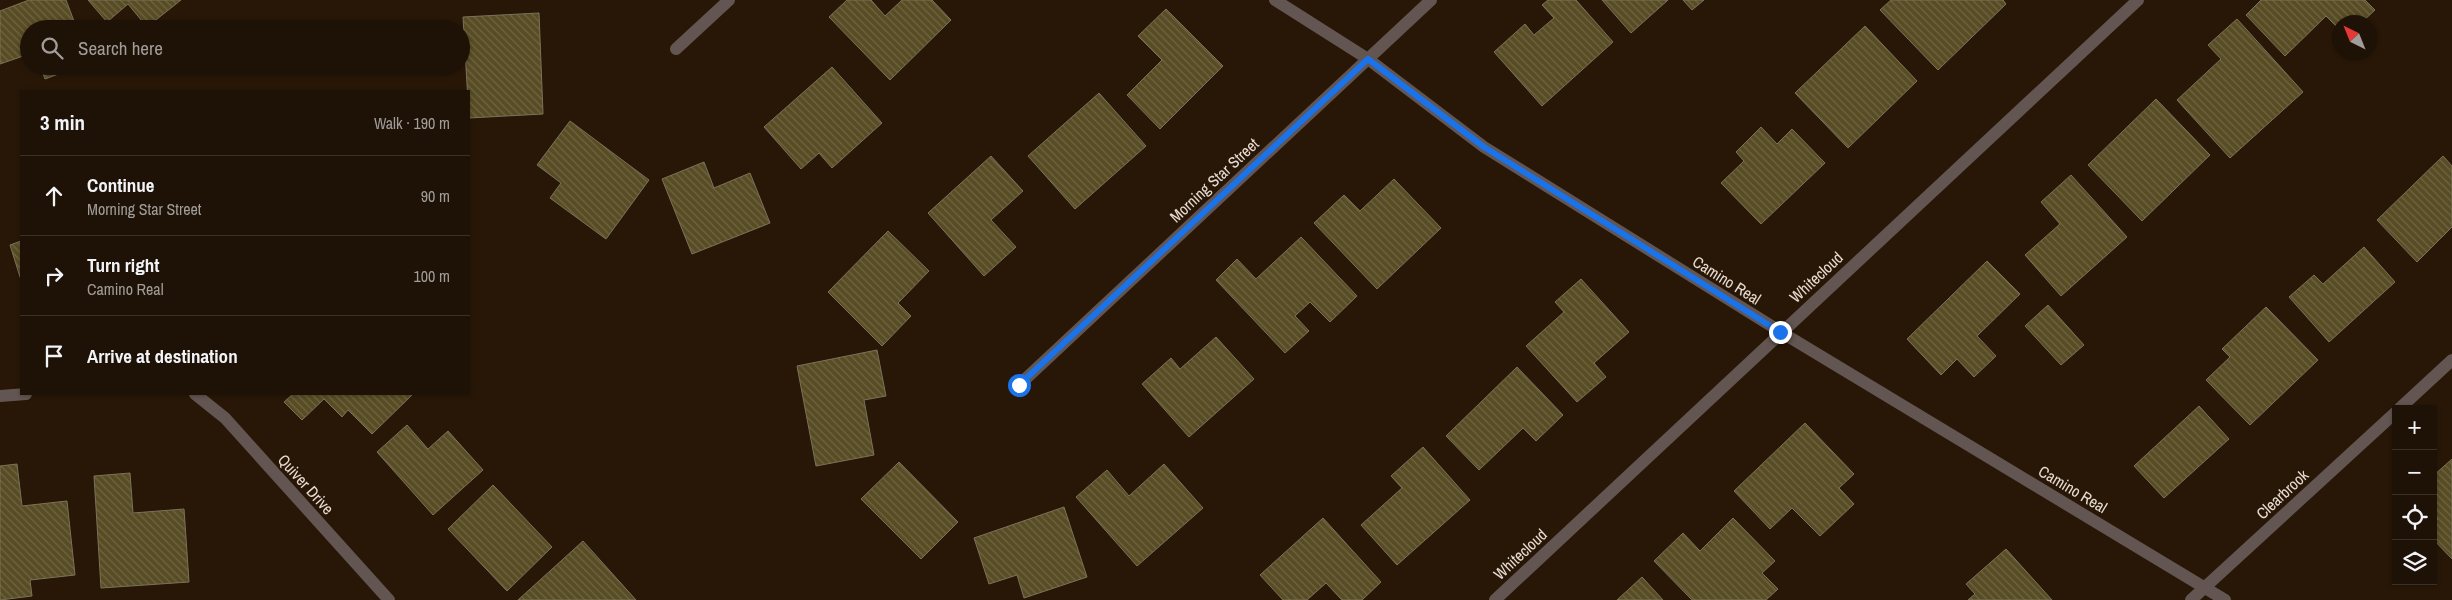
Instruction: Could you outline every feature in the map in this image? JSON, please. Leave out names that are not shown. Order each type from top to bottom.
[{"type":"street","points":[[676,49],[729,0]]},
{"type":"street","name":"Camino Real","points":[[1274,0],[1368,59],[1484,147],[1780,332],[2224,600]]},
{"type":"street","name":"Morning Star Street","points":[[1019,385],[1431,0]]},
{"type":"street","name":"Whitecloud","points":[[1495,600],[1780,332],[2138,0]]},
{"type":"street","points":[[2403,405],[2452,360]]},
{"type":"street","points":[[0,396],[20,394]]},
{"type":"street","name":"Quiver Drive","points":[[197,395],[225,418],[389,600]]},
{"type":"street","name":"Clearbrook","points":[[2191,600],[2392,416]]},
{"type":"building","points":[[29,0],[66,0],[74,20],[20,20],[20,57],[0,64],[0,11]]},
{"type":"building","points":[[88,0],[181,0],[156,20],[141,20],[128,4],[109,20],[105,20]]},
{"type":"building","points":[[847,0],[871,0],[885,16],[902,0],[932,0],[951,20],[890,80],[829,17]]},
{"type":"building","points":[[1548,0],[1576,0],[1613,42],[1542,106],[1494,52],[1525,24],[1534,35],[1554,18],[1542,5]]},
{"type":"building","points":[[1602,0],[1668,0],[1631,33]]},
{"type":"building","points":[[1683,0],[1704,0],[1692,10]]},
{"type":"building","points":[[1891,0],[2003,0],[2006,4],[1938,70],[1880,10]]},
{"type":"building","points":[[2261,0],[2365,0],[2375,10],[2370,15],[2332,15],[2332,22],[2326,16],[2285,56],[2246,15]]},
{"type":"building","points":[[1166,9],[1223,66],[1160,129],[1127,95],[1162,60],[1138,36]]},
{"type":"building","points":[[539,13],[543,114],[470,118],[470,90],[467,90],[466,75],[470,75],[470,20],[463,20],[463,17]]},
{"type":"building","points":[[2237,19],[2303,92],[2230,158],[2177,100],[2221,59],[2208,45]]},
{"type":"building","points":[[1865,26],[1917,81],[1848,148],[1795,93]]},
{"type":"building","points":[[832,67],[882,123],[832,168],[819,153],[801,169],[764,127]]},
{"type":"building","points":[[43,75],[56,75],[45,79]]},
{"type":"building","points":[[1099,93],[1146,146],[1075,209],[1028,156]]},
{"type":"building","points":[[2156,99],[2210,155],[2142,221],[2088,165]]},
{"type":"building","points":[[570,121],[649,180],[606,239],[550,198],[561,183],[537,165]]},
{"type":"building","points":[[1761,127],[1777,144],[1792,129],[1825,163],[1761,224],[1721,183],[1744,161],[1736,152]]},
{"type":"building","points":[[991,156],[1023,191],[991,220],[1016,247],[984,276],[928,213]]},
{"type":"building","points":[[2443,156],[2452,166],[2452,227],[2417,262],[2377,220]]},
{"type":"building","points":[[704,162],[714,188],[750,173],[770,223],[692,254],[662,179]]},
{"type":"building","points":[[2071,175],[2127,237],[2061,296],[2025,255],[2060,224],[2041,202]]},
{"type":"building","points":[[1394,179],[1441,228],[1377,289],[1314,223],[1344,195],[1360,211]]},
{"type":"building","points":[[888,231],[929,271],[898,303],[911,316],[882,346],[828,292]]},
{"type":"building","points":[[1301,237],[1357,296],[1330,322],[1310,302],[1295,316],[1309,331],[1285,353],[1216,280],[1237,259],[1256,279]]},
{"type":"building","points":[[20,241],[20,277],[10,245]]},
{"type":"building","points":[[2364,247],[2395,282],[2329,342],[2289,297],[2314,275],[2323,284]]},
{"type":"building","points":[[1987,261],[2020,294],[1977,336],[1996,356],[1974,377],[1957,359],[1941,375],[1907,339]]},
{"type":"building","points":[[1581,279],[1629,332],[1594,363],[1606,377],[1577,402],[1526,346],[1564,312],[1555,302]]},
{"type":"building","points":[[2048,305],[2084,345],[2061,365],[2025,326]]},
{"type":"building","points":[[2266,307],[2318,360],[2250,425],[2206,380],[2230,357],[2222,349]]},
{"type":"building","points":[[1216,337],[1254,379],[1189,437],[1142,384],[1171,358],[1180,369]]},
{"type":"building","points":[[877,350],[886,396],[864,400],[874,455],[816,466],[797,366]]},
{"type":"building","points":[[1517,367],[1563,415],[1536,441],[1523,428],[1479,470],[1446,436]]},
{"type":"building","points":[[292,395],[412,395],[372,434],[348,410],[342,417],[324,399],[302,420],[284,402]]},
{"type":"building","points":[[2199,406],[2229,439],[2164,498],[2134,466]]},
{"type":"building","points":[[1805,423],[1854,474],[1839,488],[1854,504],[1820,536],[1792,508],[1770,529],[1734,491]]},
{"type":"building","points":[[407,425],[428,449],[448,431],[483,470],[433,515],[377,452]]},
{"type":"building","points":[[1423,447],[1470,500],[1397,565],[1361,525],[1402,488],[1391,476]]},
{"type":"building","points":[[2452,459],[2452,559],[2437,543],[2437,472]]},
{"type":"building","points":[[899,462],[958,522],[921,559],[861,499]]},
{"type":"building","points":[[17,464],[22,506],[67,501],[75,575],[30,580],[32,596],[0,600],[0,466]]},
{"type":"building","points":[[1164,464],[1203,508],[1137,566],[1076,497],[1107,470],[1129,496]]},
{"type":"building","points":[[130,473],[133,513],[184,509],[189,582],[101,588],[94,476]]},
{"type":"building","points":[[493,485],[552,547],[507,591],[448,529]]},
{"type":"building","points":[[1064,507],[1087,577],[1024,598],[1017,575],[989,584],[974,538]]},
{"type":"building","points":[[1323,518],[1381,582],[1362,600],[1342,600],[1326,583],[1307,600],[1283,600],[1260,575]]},
{"type":"building","points":[[1733,518],[1775,561],[1762,573],[1778,589],[1766,600],[1692,600],[1654,561],[1683,533],[1700,551]]},
{"type":"building","points":[[583,541],[636,600],[518,600]]},
{"type":"building","points":[[2006,549],[2052,600],[1968,600],[1975,594],[1966,584]]},
{"type":"building","points":[[1642,577],[1663,600],[1617,600]]},
{"type":"route","points":[[1019,385],[1368,59],[1484,147],[1780,332]]}]
